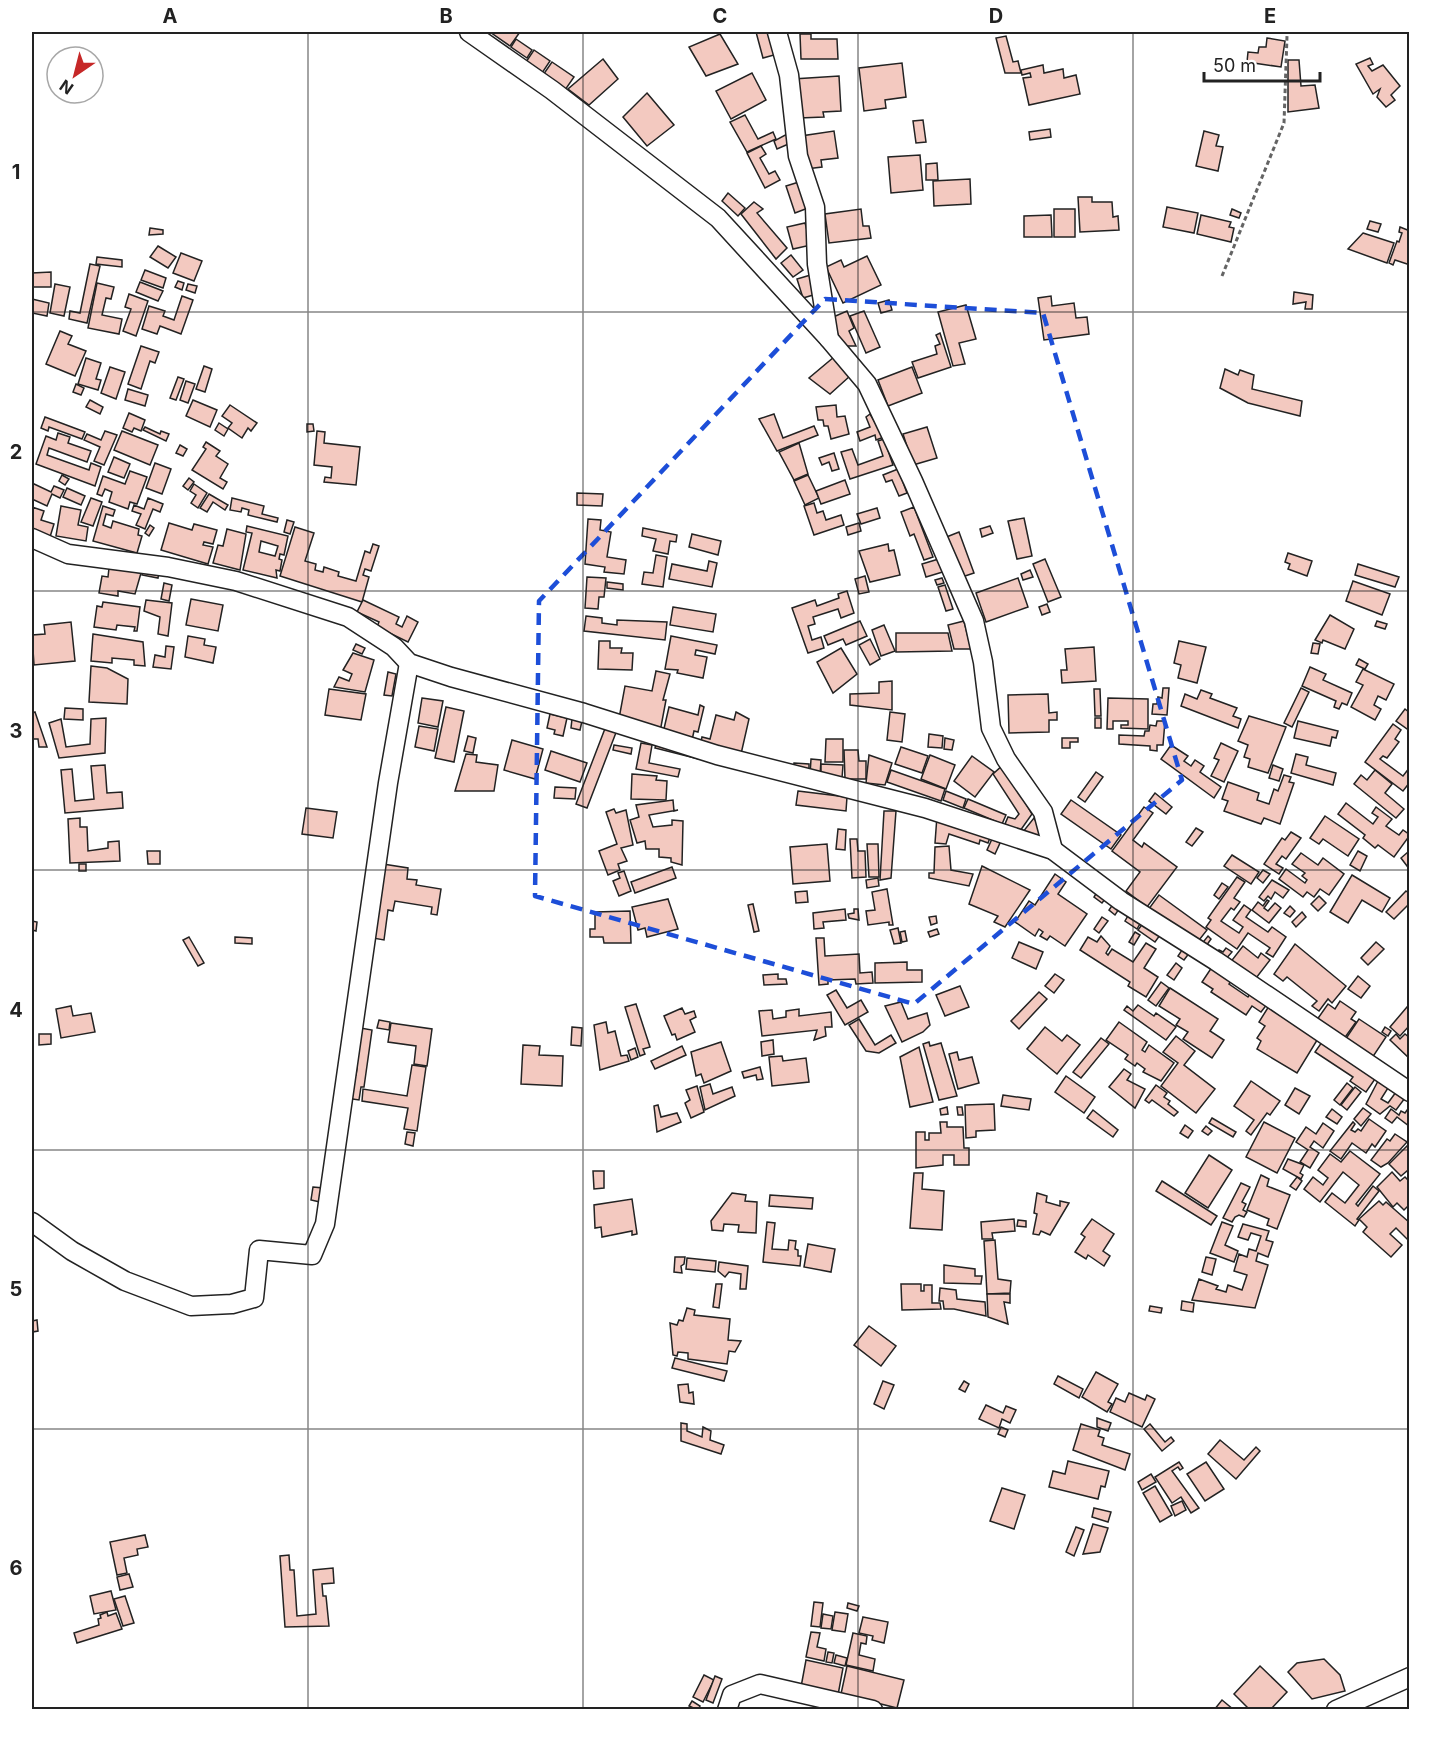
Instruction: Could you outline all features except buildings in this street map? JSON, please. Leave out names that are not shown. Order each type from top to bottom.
[{"type":"street","points":[[469,32],[552,90],[718,218],[867,384],[905,462],[974,621],[983,662],[991,728],[1006,759],[1043,812],[1053,850]]},
{"type":"street","points":[[777,32],[789,75],[798,156],[815,207],[817,264],[829,339]]},
{"type":"street","points":[[32,538],[68,554],[168,567],[236,581],[348,616],[394,647],[409,663],[717,755],[925,808],[1053,850],[1121,901],[1216,961],[1410,1092]]},
{"type":"street","points":[[32,1222],[72,1251],[124,1281],[191,1306],[232,1304],[255,1298],[259,1250],[312,1255],[325,1224],[387,794],[409,663]]},
{"type":"street","points":[[1336,1710],[1410,1677]]},
{"type":"street","points":[[727,1710],[732,1695],[760,1684],[873,1710]]},
{"type":"path","points":[[1222,276],[1284,123],[1287,36]]},
{"type":"highlighted area","points":[[825,299],[1043,313],[1182,780],[914,1004],[535,896],[539,601]]}]
